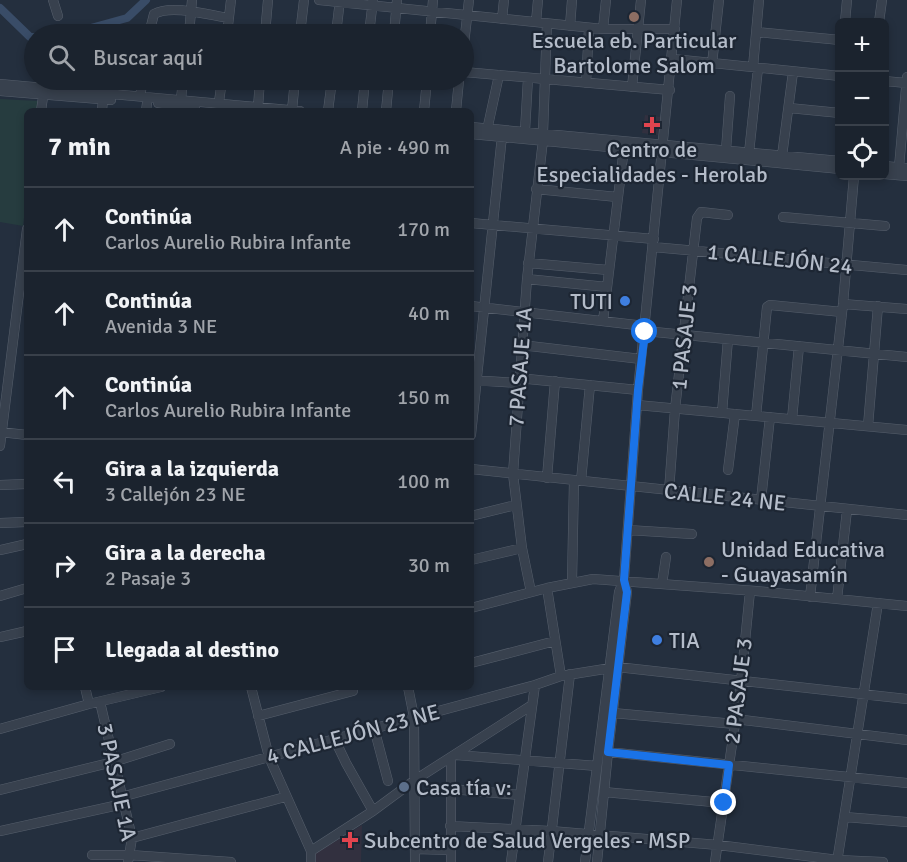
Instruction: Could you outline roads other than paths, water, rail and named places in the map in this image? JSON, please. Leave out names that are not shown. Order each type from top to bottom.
[{"type":"street","points":[[53,0],[58,16]]},
{"type":"street","points":[[190,24],[192,0]]},
{"type":"street","points":[[228,24],[231,0]]},
{"type":"street","points":[[266,24],[268,0]]},
{"type":"street","points":[[301,24],[304,0]]},
{"type":"street","points":[[319,0],[397,4],[432,12],[589,28],[675,29]]},
{"type":"street","points":[[431,24],[433,0]]},
{"type":"street","points":[[466,24],[468,0]]},
{"type":"street","points":[[502,19],[504,0]]},
{"type":"street","points":[[536,22],[538,0]]},
{"type":"street","points":[[570,26],[572,0]]},
{"type":"street","points":[[603,29],[606,0]]},
{"type":"street","points":[[632,87],[641,0]]},
{"type":"street","points":[[597,862],[613,713],[619,592],[624,580],[638,390],[673,60],[677,0]]},
{"type":"street","points":[[712,63],[719,0]]},
{"type":"street","points":[[749,153],[759,0]]},
{"type":"street","points":[[845,18],[847,0]]},
{"type":"street","points":[[880,18],[882,0]]},
{"type":"street","points":[[337,24],[340,1]]},
{"type":"street","points":[[370,24],[372,3]]},
{"type":"street","points":[[395,24],[397,4]]},
{"type":"street","points":[[152,24],[154,14],[161,10],[229,18]]},
{"type":"street","name":"7 PASAJE 1A","points":[[531,592],[522,548],[513,474],[518,380],[531,228],[543,137],[547,23]]},
{"type":"street","points":[[586,83],[589,28]]},
{"type":"street","points":[[757,32],[835,40]]},
{"type":"street","points":[[673,60],[835,76]]},
{"type":"street","points":[[782,156],[793,72]]},
{"type":"street","points":[[474,73],[670,90]]},
{"type":"street","points":[[487,132],[499,75]]},
{"type":"street","points":[[903,167],[907,77]]},
{"type":"street","points":[[525,131],[528,78]]},
{"type":"street","points":[[889,81],[907,83]]},
{"type":"street","points":[[0,84],[24,88]]},
{"type":"street","points":[[37,90],[101,96],[182,108]]},
{"type":"street","points":[[101,90],[102,108]]},
{"type":"street","points":[[181,99],[182,90]]},
{"type":"street","points":[[219,106],[221,90]]},
{"type":"street","points":[[258,107],[260,90]]},
{"type":"street","points":[[292,108],[294,90]]},
{"type":"street","points":[[328,108],[331,90]]},
{"type":"street","points":[[362,108],[364,90]]},
{"type":"street","points":[[386,108],[388,90]]},
{"type":"street","points":[[424,108],[426,90]]},
{"type":"street","points":[[456,108],[458,90]]},
{"type":"street","points":[[0,91],[43,91]]},
{"type":"street","points":[[41,108],[43,91]]},
{"type":"street","points":[[726,150],[730,96]]},
{"type":"street","points":[[144,103],[181,99],[234,108]]},
{"type":"street","points":[[199,108],[219,106]]},
{"type":"street","points":[[250,108],[269,108]]},
{"type":"street","points":[[789,108],[835,113]]},
{"type":"street","points":[[474,128],[502,136],[543,137],[664,148],[835,168]]},
{"type":"street","points":[[474,134],[525,131],[543,137],[624,148],[726,150],[835,161]]},
{"type":"street","points":[[502,136],[474,380],[555,381],[638,390]]},
{"type":"street","points":[[603,321],[624,148]]},
{"type":"street","points":[[889,174],[907,176]]},
{"type":"street","points":[[810,597],[838,350],[854,180]]},
{"type":"street","points":[[536,189],[617,196]]},
{"type":"street","name":"1 PASAJE 3","points":[[669,491],[675,409],[697,218],[701,212],[728,215]]},
{"type":"street","points":[[783,217],[885,226]]},
{"type":"street","name":"1 CALLEJÓN 24","points":[[474,223],[612,235],[693,250],[907,270]]},
{"type":"street","points":[[0,446],[24,254]]},
{"type":"street","points":[[528,264],[608,270]]},
{"type":"street","points":[[527,279],[607,287]]},
{"type":"street","points":[[756,416],[767,307],[770,305],[842,308],[878,306],[907,309]]},
{"type":"street","points":[[474,306],[603,321],[684,335],[907,357]]},
{"type":"street","points":[[868,426],[878,306]]},
{"type":"street","points":[[15,327],[24,328]]},
{"type":"street","points":[[722,413],[728,339]]},
{"type":"street","points":[[521,345],[641,359]]},
{"type":"street","points":[[792,419],[799,346]]},
{"type":"street","points":[[547,477],[555,381]]},
{"type":"street","points":[[572,582],[577,481],[590,385]]},
{"type":"street","points":[[637,405],[907,430]]},
{"type":"street","points":[[728,470],[735,414]]},
{"type":"street","points":[[761,500],[770,417]]},
{"type":"street","points":[[1,432],[24,435]]},
{"type":"street","name":"CALLE 24 NE","points":[[474,469],[847,510],[907,514]]},
{"type":"street","points":[[0,485],[24,484]]},
{"type":"street","points":[[474,515],[516,505]]},
{"type":"street","points":[[837,599],[847,510]]},
{"type":"street","points":[[0,523],[24,522]]},
{"type":"street","points":[[628,530],[692,534]]},
{"type":"street","points":[[0,550],[24,545]]},
{"type":"street","points":[[474,559],[522,548]]},
{"type":"street","points":[[662,584],[666,557]]},
{"type":"street","points":[[474,607],[572,582],[593,579],[907,606]]},
{"type":"street","points":[[547,588],[555,641],[565,675],[559,763],[548,862]]},
{"type":"street","points":[[0,596],[24,589]]},
{"type":"street","name":"2 PASAJE 3","points":[[716,862],[741,682],[750,591]]},
{"type":"street","points":[[837,861],[859,735],[878,603]]},
{"type":"street","points":[[0,637],[24,632]]},
{"type":"street","points":[[474,662],[555,641]]},
{"type":"street","points":[[585,862],[597,766],[614,667]]},
{"type":"street","name":"4 CALLEJÓN 23 NE","points":[[0,831],[122,800],[334,738],[565,675],[614,667],[907,699]]},
{"type":"street","points":[[510,862],[535,685]]},
{"type":"street","points":[[86,690],[89,704]]},
{"type":"street","points":[[0,729],[149,690]]},
{"type":"street","points":[[252,690],[269,757],[310,851],[310,862]]},
{"type":"street","points":[[409,690],[414,717],[415,862]]},
{"type":"street","points":[[258,716],[353,691]]},
{"type":"street","name":"3 PASAJE 1A","points":[[100,702],[132,838],[129,859]]},
{"type":"street","points":[[310,851],[532,705]]},
{"type":"street","points":[[613,713],[735,721],[907,740]]},
{"type":"street","points":[[374,728],[388,781]]},
{"type":"street","points":[[334,738],[374,811]]},
{"type":"street","points":[[0,790],[113,762],[170,744]]},
{"type":"street","points":[[608,752],[907,783]]},
{"type":"street","points":[[454,757],[597,766]]},
{"type":"street","points":[[451,862],[451,789],[454,757]]},
{"type":"street","points":[[451,789],[520,795]]},
{"type":"street","points":[[604,792],[724,803]]},
{"type":"street","points":[[132,838],[285,797]]},
{"type":"street","points":[[845,817],[907,822]]},
{"type":"street","points":[[450,826],[551,831],[718,845],[837,861],[883,862]]},
{"type":"street","points":[[415,849],[450,850]]},
{"type":"street","points":[[92,855],[129,859],[231,862]]},
{"type":"waterway","points":[[105,24],[127,18],[146,0]]},
{"type":"waterway","points":[[0,8],[24,31]]},
{"type":"place","name":"Escuela eb. Particular Bartolome Salom","points":[[634,17]]},
{"type":"place","name":"Centro de Especialidades - Herolab","points":[[652,125]]},
{"type":"place","name":"TUTI","points":[[625,301]]},
{"type":"place","name":"Unidad Educativa - Guayasamín","points":[[709,562]]},
{"type":"place","name":"TIA","points":[[657,640]]},
{"type":"place","name":"Casa tía v:","points":[[404,787]]},
{"type":"place","name":"Subcentro de Salud Vergeles - MSP","points":[[350,840]]}]
